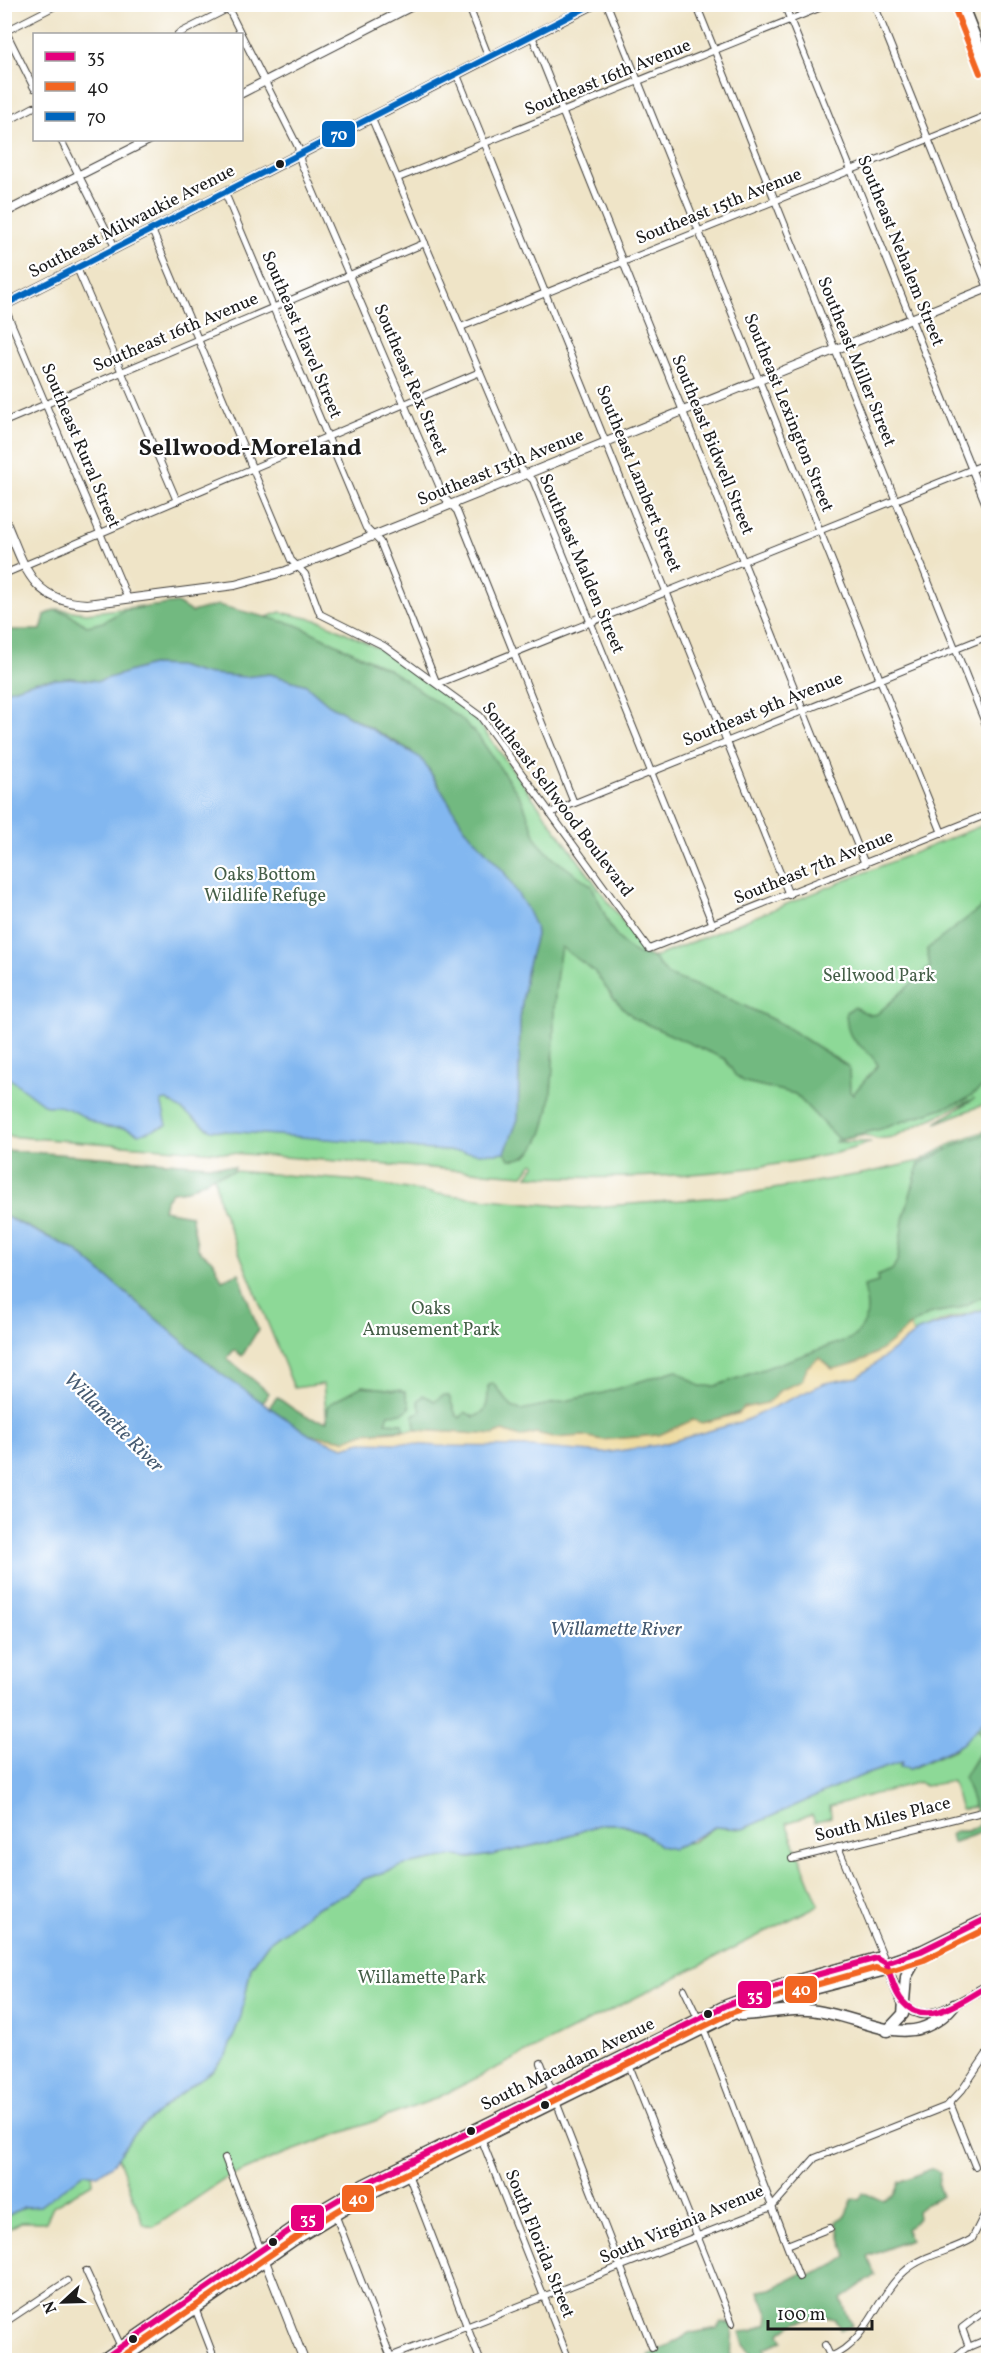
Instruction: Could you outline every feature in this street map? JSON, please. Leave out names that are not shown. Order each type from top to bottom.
[{"type":"main road","name":"Southeast Milwaukie Avenue","points":[[4,305],[594,4]]},
{"type":"main road","points":[[962,4],[988,70]]},
{"type":"main road","name":"South Macadam Avenue","points":[[102,2361],[124,2356],[195,2308],[309,2217],[700,2024],[790,1995],[882,1971],[886,1963],[921,1951],[988,1918]]},
{"type":"main road","points":[[887,2031],[903,2014],[907,1973],[921,1951]]},
{"type":"main road","name":"South Macadam Avenue","points":[[124,2356],[263,2255],[406,2169],[482,2138],[554,2096],[629,2065],[742,1998],[877,1958],[886,1963]]},
{"type":"main road","points":[[886,1963],[903,2003],[913,2011],[929,2014],[954,2005],[988,1986]]},
{"type":"main road","points":[[733,2014],[810,2010],[843,2016],[887,2031],[905,2031],[945,2016],[954,2005]]},
{"type":"street","points":[[33,86],[5,30],[59,4]]},
{"type":"street","points":[[180,33],[227,7],[237,4]]},
{"type":"street","points":[[243,92],[416,4]]},
{"type":"street","points":[[468,4],[489,58]]},
{"type":"street","name":"Southeast Lexington Street","points":[[607,4],[942,833]]},
{"type":"street","name":"Southeast Miller Street","points":[[696,4],[988,730]]},
{"type":"street","name":"Southeast Nehalem Street","points":[[784,4],[988,510]]},
{"type":"street","name":"Southeast 16th Avenue","points":[[398,178],[829,4]]},
{"type":"street","points":[[874,4],[988,288]]},
{"type":"street","name":"Southeast Rex Street","points":[[227,7],[240,33]]},
{"type":"street","name":"Southeast Bidwell Street","points":[[532,36],[865,864]]},
{"type":"street","name":"Southeast Rex Street","points":[[243,39],[300,155],[444,498],[457,511],[574,804]]},
{"type":"street","name":"Southeast Lambert Street","points":[[457,75],[789,895]]},
{"type":"street","points":[[4,123],[33,108]]},
{"type":"street","name":"Southeast 15th Avenue","points":[[461,327],[988,115]]},
{"type":"street","name":"Southeast Malden Street","points":[[372,119],[521,469],[533,480],[713,926]]},
{"type":"street","points":[[62,141],[116,249]]},
{"type":"street","points":[[4,213],[147,141]]},
{"type":"street","name":"Southeast Flavel Street","points":[[225,193],[366,528],[381,542],[437,684]]},
{"type":"street","name":"Southeast Sellwood Boulevard","points":[[152,230],[291,560],[305,574],[321,615],[384,646],[480,716],[650,949]]},
{"type":"street","name":"Southeast 16th Avenue","points":[[4,422],[425,243]]},
{"type":"street","points":[[77,268],[177,501]]},
{"type":"street","name":"Southeast 13th Avenue","points":[[4,518],[24,566],[38,587],[47,594],[65,601],[87,604],[261,580],[988,288]]},
{"type":"street","name":"Southeast Rural Street","points":[[4,305],[128,599]]},
{"type":"street","points":[[4,574],[480,372]]},
{"type":"street","points":[[437,684],[988,463]]},
{"type":"street","name":"Southeast 9th Avenue","points":[[550,813],[988,636]]},
{"type":"street","name":"Southeast 7th Avenue","points":[[650,949],[713,926],[988,814]]},
{"type":"street","name":"South Miles Place","points":[[792,1859],[982,1812]]},
{"type":"street","points":[[838,1847],[886,1963]]},
{"type":"street","points":[[684,1989],[700,2024],[799,2277]]},
{"type":"street","points":[[975,2166],[950,2103],[988,2052]]},
{"type":"street","points":[[541,2063],[652,2347]]},
{"type":"street","points":[[629,2065],[732,2323]]},
{"type":"street","name":"South Virginia Avenue","points":[[382,2361],[392,2359],[772,2206],[815,2158],[950,2103]]},
{"type":"street","name":"South Florida Street","points":[[482,2138],[569,2361]]},
{"type":"street","points":[[225,2158],[304,2361]]},
{"type":"street","points":[[406,2169],[480,2361]]},
{"type":"street","points":[[825,2345],[831,2359],[847,2349],[856,2341],[884,2295],[904,2271],[923,2259],[972,2239],[988,2206]]},
{"type":"street","points":[[334,2214],[392,2359]]},
{"type":"street","points":[[787,2245],[830,2228]]},
{"type":"street","points":[[86,2271],[124,2356]]},
{"type":"street","points":[[4,2323],[67,2281]]},
{"type":"street","points":[[195,2308],[215,2361]]},
{"type":"street","points":[[969,2347],[962,2334],[962,2328],[988,2308]]},
{"type":"street","points":[[951,2361],[969,2347],[988,2339]]},
{"type":"green space","points":[[177,603],[191,612],[218,605],[297,625],[390,670],[460,718],[479,737],[522,800],[538,842],[553,858],[592,886],[611,928],[624,945],[635,953],[652,957],[668,975],[726,997],[780,1023],[849,1067],[850,1092],[853,1094],[878,1065],[852,1038],[846,1012],[854,1007],[870,1015],[877,1014],[930,967],[927,949],[988,902],[988,1084],[963,1101],[881,1129],[838,1139],[795,1094],[745,1082],[735,1075],[725,1059],[635,1019],[614,999],[594,971],[561,947],[554,1003],[553,1073],[545,1124],[537,1143],[526,1156],[509,1159],[505,1152],[518,1119],[520,1019],[526,972],[536,935],[535,926],[504,872],[464,827],[428,768],[410,750],[328,704],[306,685],[270,674],[245,677],[201,673],[177,666],[151,665],[99,681],[69,678],[38,681],[5,691],[5,630],[41,630],[45,615],[54,610],[67,613],[87,626],[103,622],[124,610]]},
{"type":"green space","name":"Oaks Bottom Wildlife Refuge","points":[[142,606],[145,612],[267,617],[280,612],[321,621],[380,649],[475,718],[650,959],[988,823],[988,1103],[936,1123],[975,1098],[893,1137],[877,1139],[865,1135],[834,1142],[871,1142],[824,1155],[729,1171],[662,1176],[595,1178],[528,1176],[536,1164],[533,1163],[523,1175],[5,1136],[4,657],[74,650],[57,609],[86,613]]},
{"type":"green space","name":"Oaks Amusement Park","points":[[988,1130],[988,1308],[918,1331],[858,1377],[744,1421],[659,1445],[347,1447],[329,1440],[323,1384],[294,1388],[220,1205],[214,1176],[234,1171],[359,1181],[438,1194],[582,1208],[732,1196],[867,1173],[920,1161],[955,1142]]},
{"type":"green space","points":[[988,1133],[988,1294],[957,1309],[932,1313],[908,1326],[900,1338],[873,1356],[855,1365],[833,1369],[823,1361],[802,1381],[779,1391],[776,1397],[767,1403],[712,1421],[702,1423],[693,1420],[659,1435],[603,1440],[583,1436],[556,1438],[536,1433],[520,1437],[503,1431],[494,1435],[415,1430],[414,1415],[421,1411],[418,1401],[423,1395],[435,1401],[443,1395],[449,1396],[456,1415],[460,1418],[465,1412],[474,1417],[483,1412],[487,1404],[488,1386],[493,1383],[512,1407],[521,1410],[603,1393],[676,1370],[700,1386],[715,1386],[852,1338],[862,1326],[867,1314],[864,1286],[878,1282],[877,1276],[892,1270],[898,1259],[903,1220],[919,1164],[958,1144]]},
{"type":"green space","points":[[4,1150],[235,1167],[234,1171],[214,1176],[187,1190],[172,1192],[165,1201],[163,1210],[191,1215],[198,1249],[214,1262],[222,1280],[239,1273],[258,1330],[242,1356],[234,1350],[227,1358],[269,1393],[262,1403],[221,1374],[75,1250],[5,1216]]},
{"type":"green space","points":[[362,1386],[405,1391],[410,1408],[403,1413],[389,1414],[386,1422],[403,1423],[404,1429],[364,1433],[345,1440],[310,1435],[269,1407],[277,1397],[306,1416],[327,1421],[328,1407],[331,1403]]},
{"type":"green space","name":"Willamette Park","points":[[988,1716],[986,1804],[961,1810],[952,1781],[925,1786],[919,1782],[830,1806],[831,1817],[815,1822],[812,1815],[786,1823],[819,1905],[435,2099],[273,2158],[225,2179],[154,2227],[144,2225],[118,2157],[133,2134],[178,2095],[213,2070],[226,2055],[241,2016],[251,1967],[268,1943],[314,1909],[347,1893],[364,1879],[405,1865],[455,1856],[470,1858],[492,1855],[549,1842],[602,1824],[620,1824],[642,1832],[660,1846],[692,1842],[715,1827],[743,1829],[861,1776],[902,1762],[900,1767],[910,1769],[953,1750],[962,1744]]},
{"type":"green space","points":[[988,1716],[988,1830],[952,1843],[950,1835],[955,1831],[967,1831],[980,1824],[964,1777],[983,1746],[984,1737],[976,1726]]},
{"type":"green space","points":[[933,2168],[940,2173],[938,2185],[942,2196],[917,2211],[918,2218],[906,2229],[910,2239],[868,2257],[875,2275],[841,2299],[852,2326],[841,2330],[835,2320],[806,2319],[780,2333],[783,2341],[764,2348],[769,2360],[756,2360],[744,2345],[740,2332],[753,2331],[768,2323],[769,2316],[759,2291],[771,2289],[805,2272],[807,2277],[847,2257],[836,2221],[845,2216],[853,2198],[859,2199],[862,2192],[883,2201],[894,2195],[899,2182]]},
{"type":"green space","points":[[91,2172],[92,2183],[53,2206],[46,2222],[21,2222],[5,2231],[5,2217],[24,2207],[40,2206],[63,2186],[84,2173]]},
{"type":"green space","points":[[722,2322],[733,2325],[731,2360],[651,2360],[649,2355],[692,2333],[718,2328]]},
{"type":"sand","points":[[988,1308],[873,1371],[763,1417],[633,1454],[365,1449],[337,1446],[310,1435],[345,1440],[364,1433],[415,1430],[494,1435],[503,1431],[520,1437],[536,1433],[556,1438],[583,1436],[603,1440],[659,1435],[693,1420],[702,1423],[737,1414],[743,1408],[767,1403],[779,1391],[802,1381],[807,1367],[819,1358],[832,1369],[856,1363],[875,1354],[910,1326],[913,1334],[943,1321]]},
{"type":"water","name":"Oaks Bottom Wildlife Refuge","points":[[151,665],[177,666],[201,673],[245,677],[270,674],[306,685],[328,704],[421,758],[464,827],[504,872],[526,907],[535,926],[536,935],[526,972],[520,1019],[518,1119],[505,1152],[429,1150],[391,1144],[211,1130],[167,1100],[161,1101],[167,1125],[139,1134],[124,1128],[103,1126],[69,1109],[46,1106],[5,1075],[5,691],[38,681],[69,678],[99,681]]},
{"type":"water","name":"Willamette River","points":[[4,1216],[75,1250],[221,1374],[310,1435],[344,1447],[361,1442],[529,1447],[604,1453],[659,1445],[744,1421],[825,1383],[858,1377],[918,1331],[988,1308],[988,1716],[962,1744],[910,1769],[900,1767],[902,1762],[861,1776],[743,1829],[715,1827],[673,1849],[660,1846],[642,1832],[620,1824],[602,1824],[549,1842],[492,1855],[470,1858],[455,1856],[405,1865],[364,1879],[347,1893],[314,1909],[268,1943],[251,1967],[241,2016],[226,2055],[213,2070],[178,2095],[133,2134],[114,2163],[98,2175],[84,2173],[40,2206],[24,2207],[5,2217]]},
{"type":"transit line","name":"70","points":[[4,305],[593,4]]},
{"type":"transit line","name":"40","points":[[954,7],[980,73]]},
{"type":"transit line","name":"35","points":[[102,2360],[309,2217],[363,2185],[727,2005],[784,1984],[877,1958],[886,1963],[921,1951],[988,1918]]},
{"type":"transit line","name":"40","points":[[117,2360],[314,2225],[367,2193],[731,2013],[787,1993],[876,1968],[887,1972],[924,1960],[988,1928]]},
{"type":"transit line","name":"35","points":[[886,1963],[900,1998],[912,2010],[923,2013],[934,2013],[946,2009],[988,1986]]},
{"type":"district","name":"Sellwood-Moreland","points":[[250,449]]},
{"type":"park label","name":"Sellwood Park","points":[[879,976]]}]
